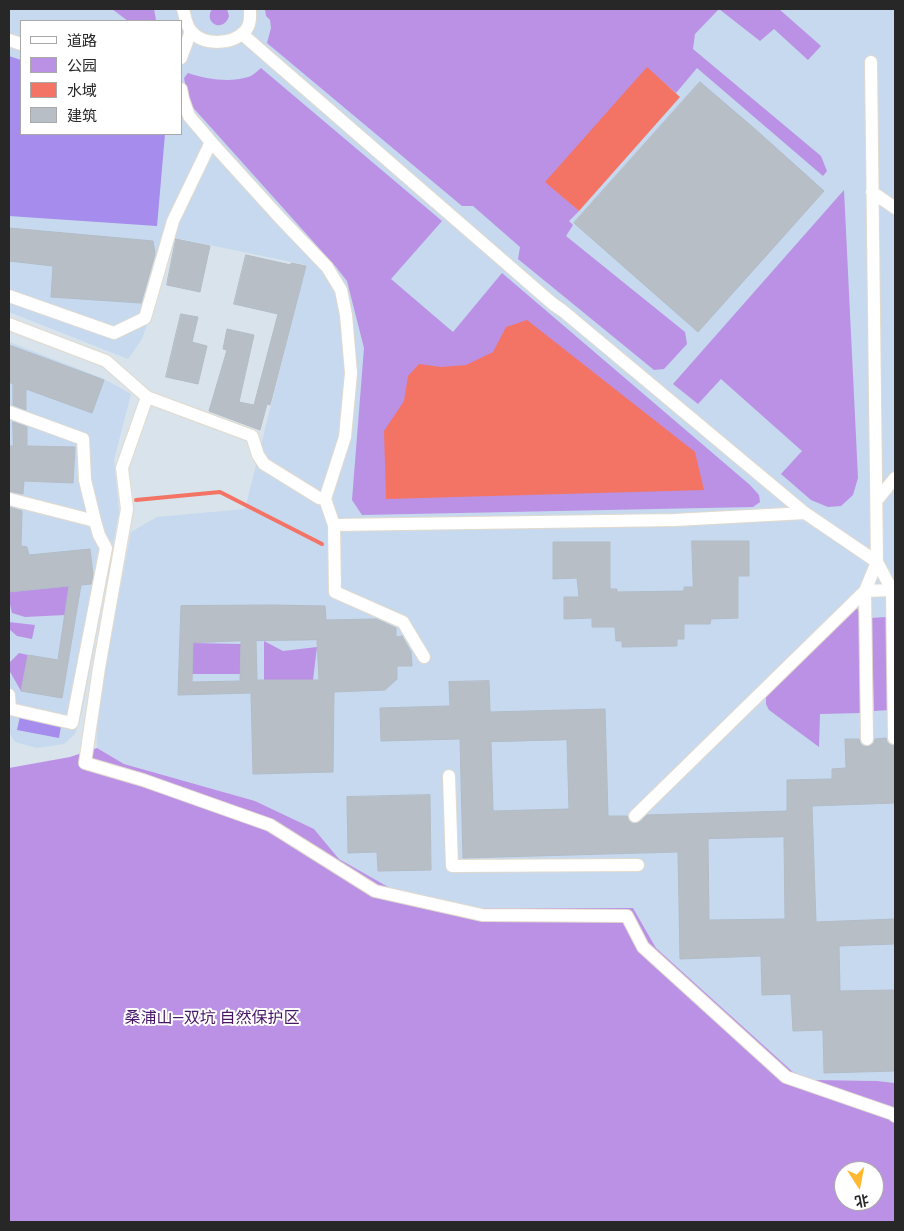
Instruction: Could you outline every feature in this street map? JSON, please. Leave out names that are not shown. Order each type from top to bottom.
[{"type":"street","points":[[183,9],[186,22],[191,31],[200,38],[215,42],[230,41],[242,34],[249,24],[250,9]]},
{"type":"street","points":[[182,55],[191,31]]},
{"type":"street","points":[[242,34],[553,304],[805,513],[877,562],[894,591],[894,738]]},
{"type":"street","points":[[635,816],[865,591],[877,562],[871,62]]},
{"type":"street","points":[[182,94],[185,113],[281,219],[327,266],[341,290],[346,315],[351,373],[345,437],[325,499],[334,525],[335,592],[403,622],[424,657]]},
{"type":"street","points":[[9,296],[114,333],[145,318],[173,221],[211,142]]},
{"type":"street","points":[[872,192],[895,208]]},
{"type":"street","points":[[9,324],[106,362],[147,396],[252,436],[258,455],[264,464],[319,498],[325,499]]},
{"type":"street","points":[[147,396],[122,468],[127,509],[99,668],[85,763],[143,780],[270,825],[375,891],[482,915],[627,916],[643,947],[786,1078],[895,1116]]},
{"type":"street","points":[[9,412],[83,439],[85,480],[99,535],[106,548],[72,723],[10,708],[9,695]]},
{"type":"street","points":[[877,500],[895,478]]},
{"type":"street","points":[[9,500],[95,521]]},
{"type":"street","points":[[334,525],[675,520],[805,513]]},
{"type":"street","points":[[865,591],[894,591]]},
{"type":"street","points":[[865,591],[867,739]]},
{"type":"street","points":[[449,776],[452,866],[638,865]]},
{"type":"shaded area","points":[[9,9],[895,9],[895,1083],[814,1080],[793,1072],[656,948],[633,908],[469,908],[390,888],[339,859],[314,829],[255,801],[124,764],[97,748],[96,714],[131,532],[157,517],[245,509],[306,265],[176,238],[142,339],[128,359],[9,312]]},
{"type":"shaded area","points":[[9,56],[20,60],[20,135],[165,135],[157,226],[9,216]]},
{"type":"shaded area","points":[[9,342],[102,378],[131,394],[114,460],[119,512],[82,712],[75,734],[64,744],[37,748],[15,742],[9,732]]},
{"type":"shaded area","points":[[21,712],[62,720],[59,738],[17,730]]},
{"type":"green space","points":[[112,9],[154,9],[156,20],[127,20]]},
{"type":"green space","points":[[212,9],[227,9],[229,16],[223,24],[219,25],[212,22],[210,14]]},
{"type":"green space","points":[[265,9],[719,9],[695,34],[693,49],[821,156],[827,171],[823,176],[697,68],[676,93],[647,68],[546,182],[579,211],[569,221],[573,225],[566,236],[685,332],[687,344],[664,369],[654,370],[518,259],[520,247],[473,206],[462,206],[267,43],[271,28]]},
{"type":"green space","points":[[719,9],[779,9],[821,46],[808,60],[774,29],[760,41]]},
{"type":"green space","points":[[261,68],[442,221],[391,279],[453,332],[502,273],[750,485],[759,495],[760,502],[753,507],[362,515],[352,500],[364,348],[347,281],[189,103],[184,78],[188,73],[202,77],[233,80],[253,75]]},
{"type":"green space","points":[[844,190],[858,478],[853,495],[841,506],[828,507],[811,500],[781,474],[802,451],[721,379],[698,404],[673,384]]},
{"type":"green space","points":[[69,586],[65,615],[25,617],[12,613],[9,592]]},
{"type":"green space","points":[[857,608],[860,614],[861,713],[820,714],[819,747],[769,710],[766,704],[766,696],[851,610]]},
{"type":"green space","points":[[886,617],[889,710],[874,711],[871,618]]},
{"type":"green space","points":[[9,622],[35,625],[32,639],[17,636],[9,629]]},
{"type":"green space","points":[[264,641],[283,651],[317,647],[313,680],[264,680]]},
{"type":"green space","points":[[193,643],[241,644],[240,674],[192,674]]},
{"type":"green space","points":[[19,653],[28,655],[21,691],[9,670],[9,663]]},
{"type":"green space","name":"桑浦山—双坑 自然保护区","points":[[97,748],[124,764],[255,801],[314,829],[339,859],[390,888],[469,908],[633,908],[656,948],[793,1072],[814,1080],[895,1083],[895,1222],[9,1222],[9,768],[70,757]]},
{"type":"water","points":[[647,67],[680,97],[579,211],[545,182]]},
{"type":"water","points":[[527,320],[695,452],[704,490],[386,499],[384,431],[404,401],[408,376],[419,364],[441,367],[466,365],[493,352],[506,327]]},
{"type":"building","points":[[700,82],[824,191],[698,332],[574,223]]},
{"type":"building","points":[[9,228],[153,241],[155,254],[141,303],[51,297],[53,266],[9,261]]},
{"type":"building","points":[[176,239],[210,246],[200,292],[167,285]]},
{"type":"building","points":[[246,255],[291,265],[291,263],[306,266],[270,405],[267,404],[260,430],[209,411],[227,350],[223,349],[227,329],[254,335],[239,402],[254,405],[278,314],[234,304]]},
{"type":"building","points":[[181,314],[198,317],[192,342],[207,346],[198,384],[166,377]]},
{"type":"building","points":[[9,345],[104,380],[92,413],[26,389],[26,410],[13,405],[13,384],[9,382]]},
{"type":"building","points":[[13,422],[27,427],[27,446],[75,447],[73,483],[24,481],[23,494],[9,491],[9,446],[13,446]]},
{"type":"building","points":[[9,507],[22,511],[21,546],[27,547],[29,555],[90,549],[93,575],[91,584],[81,585],[62,698],[21,691],[28,655],[58,660],[69,586],[9,592]]},
{"type":"building","points":[[692,541],[749,541],[749,576],[738,576],[738,618],[711,619],[710,624],[684,624],[684,639],[677,639],[677,646],[622,647],[622,641],[616,641],[615,627],[592,627],[592,618],[564,619],[564,597],[579,597],[577,578],[553,579],[553,542],[610,542],[610,589],[617,589],[617,592],[684,591],[684,587],[693,587]]},
{"type":"building","points":[[181,606],[325,606],[326,620],[376,619],[396,628],[396,637],[402,636],[411,652],[412,666],[397,666],[397,679],[385,690],[334,692],[333,772],[253,774],[251,693],[178,695]],"holes":[[[317,640],[319,680],[257,680],[256,641]],[[241,641],[240,681],[192,682],[193,643]]]},
{"type":"building","points":[[489,681],[490,712],[605,709],[608,816],[627,816],[633,824],[640,822],[647,815],[787,811],[787,780],[832,779],[832,769],[846,768],[845,739],[859,739],[863,746],[868,747],[874,743],[875,739],[886,738],[890,745],[895,746],[895,803],[812,806],[816,922],[895,919],[895,944],[839,946],[840,991],[895,990],[895,1071],[824,1073],[823,1030],[793,1031],[791,994],[762,995],[761,956],[680,959],[678,852],[463,858],[460,739],[381,741],[380,708],[450,706],[449,682]],"holes":[[[567,740],[569,809],[493,811],[491,742]],[[784,837],[785,919],[709,920],[708,839]]]},
{"type":"building","points":[[430,795],[431,870],[378,871],[377,852],[348,853],[347,797]]},
{"type":"waterway","points":[[136,500],[220,492],[322,544]]}]
